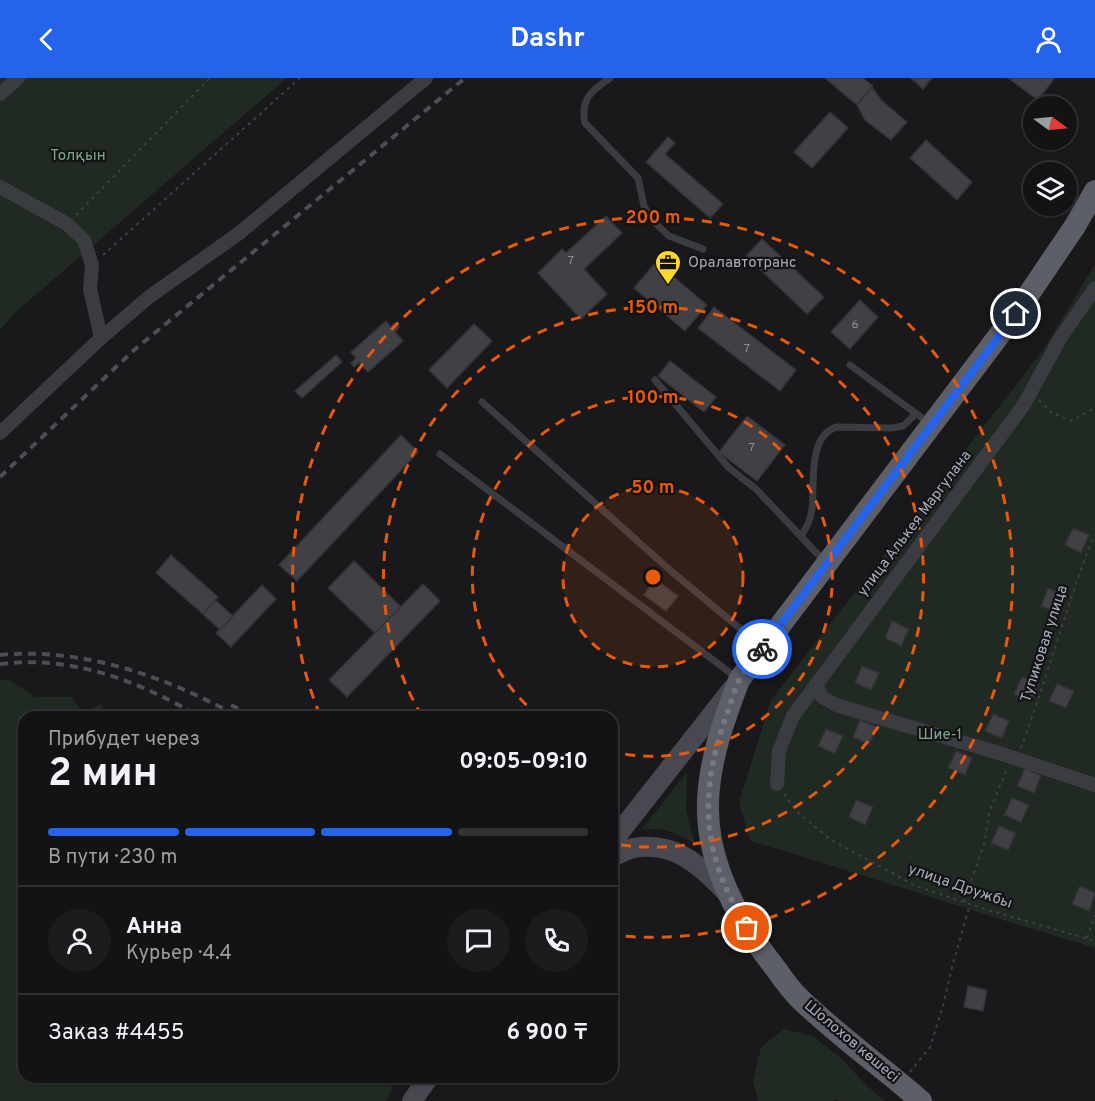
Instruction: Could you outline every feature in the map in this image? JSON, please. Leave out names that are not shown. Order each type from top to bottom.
[{"type":"highway","name":"Шолохов көшесі","points":[[921,1101],[796,996],[758,944],[729,896],[715,858],[709,830],[710,778],[718,739],[739,680],[826,564],[924,419],[1016,314],[1070,235],[1095,191]]},
{"type":"main road","points":[[618,834],[739,680]]},
{"type":"main road","points":[[618,854],[633,848],[659,848],[682,855],[700,866],[729,896]]},
{"type":"main road","points":[[412,1101],[425,1083]]},
{"type":"street","points":[[0,94],[18,78]]},
{"type":"street","points":[[0,433],[101,338],[149,297],[238,234],[426,78]]},
{"type":"street","points":[[0,187],[67,224],[84,240],[92,265],[90,289],[101,338]]},
{"type":"street","name":"улица Алькея Маргулана","points":[[777,784],[779,751],[793,716],[1023,406],[1061,337],[1095,288]]},
{"type":"street","points":[[816,684],[822,697],[836,705],[1014,758],[1095,785]]},
{"type":"lane","points":[[610,78],[595,88],[586,99],[582,111],[585,123],[638,178],[644,206],[651,220],[669,236],[703,249]]},
{"type":"lane","points":[[850,365],[924,419]]},
{"type":"lane","points":[[655,380],[729,468],[756,489],[826,564]]},
{"type":"lane","points":[[482,402],[671,571],[763,647]]},
{"type":"lane","points":[[801,536],[811,515],[813,472],[818,449],[831,429],[837,427],[892,428],[924,419]]},
{"type":"lane","points":[[440,454],[739,680]]},
{"type":"path","points":[[67,224],[210,78]]},
{"type":"path","points":[[92,265],[300,78]]},
{"type":"path","points":[[1031,392],[1051,412],[1071,421],[1095,408]]},
{"type":"path","name":"Тупиковая улица","points":[[964,902],[985,841],[989,812],[1038,702],[1074,586],[1094,534]]},
{"type":"path","name":"улица Дружбы","points":[[777,784],[795,810],[831,840],[916,886],[1095,941]]},
{"type":"path","points":[[901,1084],[930,1047],[944,1006],[953,962],[970,904]]},
{"type":"path","points":[[1087,938],[1095,915]]},
{"type":"green space","name":"Толқын","points":[[0,78],[287,78],[16,312],[0,330]]},
{"type":"green space","name":"Шие-1","points":[[1095,264],[1095,948],[750,841],[739,802],[771,700],[1043,350]]},
{"type":"green space","points":[[0,680],[10,680],[35,697],[71,697],[82,711],[18,711],[18,1083],[390,1083],[392,1090],[386,1101],[0,1101]]},
{"type":"green space","points":[[101,704],[105,711],[88,711]]},
{"type":"green space","points":[[687,772],[686,810],[695,844],[669,832],[656,829],[641,830]]},
{"type":"green space","points":[[784,1029],[812,1036],[840,1057],[866,1085],[885,1101],[835,1099],[833,1101],[758,1101],[753,1081],[761,1047]]},
{"type":"building","points":[[825,78],[863,78],[873,86],[857,105]]},
{"type":"building","points":[[911,78],[932,78],[923,89]]},
{"type":"building","points":[[1008,78],[1054,79],[1041,96],[1033,96]]},
{"type":"building","points":[[872,87],[881,100],[907,122],[891,140],[865,120],[857,105]]},
{"type":"building","points":[[830,112],[848,128],[812,168],[794,152]]},
{"type":"building","points":[[668,137],[675,143],[665,154],[723,204],[710,218],[646,162]]},
{"type":"building","points":[[926,140],[972,182],[957,200],[910,158]]},
{"type":"building","points":[[606,216],[622,233],[584,269],[607,294],[581,319],[538,273],[562,249],[566,253]]},
{"type":"building","points":[[762,239],[824,297],[807,314],[746,256]]},
{"type":"building","points":[[656,262],[707,305],[685,331],[634,288]]},
{"type":"building","points":[[860,300],[878,317],[850,349],[831,332]]},
{"type":"building","points":[[714,307],[796,370],[780,391],[698,328]]},
{"type":"building","points":[[386,321],[391,327],[395,323],[399,327],[395,332],[403,341],[368,372],[359,363],[354,367],[351,363],[356,358],[351,352]]},
{"type":"building","points":[[474,324],[492,341],[447,388],[429,370]]},
{"type":"building","points":[[336,355],[342,362],[302,398],[295,391]]},
{"type":"building","points":[[670,361],[716,397],[704,412],[658,376]]},
{"type":"building","points":[[747,416],[785,445],[757,481],[719,452]]},
{"type":"building","points":[[401,435],[418,452],[297,581],[279,565]]},
{"type":"building","points":[[1073,528],[1089,535],[1081,553],[1065,545]]},
{"type":"building","points":[[171,555],[218,597],[203,614],[156,573]]},
{"type":"building","points":[[354,561],[401,607],[375,633],[328,588]]},
{"type":"building","points":[[655,579],[678,596],[666,611],[644,595]]},
{"type":"building","points":[[423,584],[440,601],[347,697],[329,680]]},
{"type":"building","points":[[262,585],[276,599],[231,647],[216,633]]},
{"type":"building","points":[[1048,588],[1065,596],[1058,613],[1041,606]]},
{"type":"building","points":[[215,600],[233,616],[220,630],[203,614]]},
{"type":"building","points":[[892,621],[909,629],[901,646],[885,638]]},
{"type":"building","points":[[862,666],[879,673],[871,690],[855,683]]},
{"type":"building","points":[[1022,677],[1039,684],[1031,702],[1014,694]]},
{"type":"building","points":[[1057,684],[1074,691],[1066,708],[1049,701]]},
{"type":"building","points":[[993,714],[1009,721],[1002,738],[985,731]]},
{"type":"building","points":[[860,720],[877,727],[869,745],[853,737]]},
{"type":"building","points":[[826,729],[843,736],[835,754],[818,746]]},
{"type":"building","points":[[956,751],[972,758],[965,775],[948,768]]},
{"type":"building","points":[[1025,768],[1041,776],[1034,793],[1017,786]]},
{"type":"building","points":[[1012,798],[1029,805],[1021,822],[1004,815]]},
{"type":"building","points":[[856,800],[873,807],[865,825],[849,817]]},
{"type":"building","points":[[999,826],[1016,833],[1008,850],[991,843]]},
{"type":"building","points":[[1080,886],[1095,893],[1089,911],[1072,904]]},
{"type":"building","points":[[968,986],[987,990],[983,1011],[964,1007]]},
{"type":"railway","points":[[0,477],[134,350],[465,78]]},
{"type":"railway","points":[[0,655],[62,656],[124,668],[183,689],[227,711]]},
{"type":"railway","points":[[0,664],[27,662],[79,667],[129,682],[189,711]]},
{"type":"railway","points":[[231,705],[243,711]]},
{"type":"way so far","points":[[747,928],[729,896],[715,858],[709,830],[708,804],[710,778],[718,739],[739,680],[762,649]]},
{"type":"place","name":"Оралавтотранс","points":[[668,286]]},
{"type":"route","points":[[762,649],[1016,314]]}]
